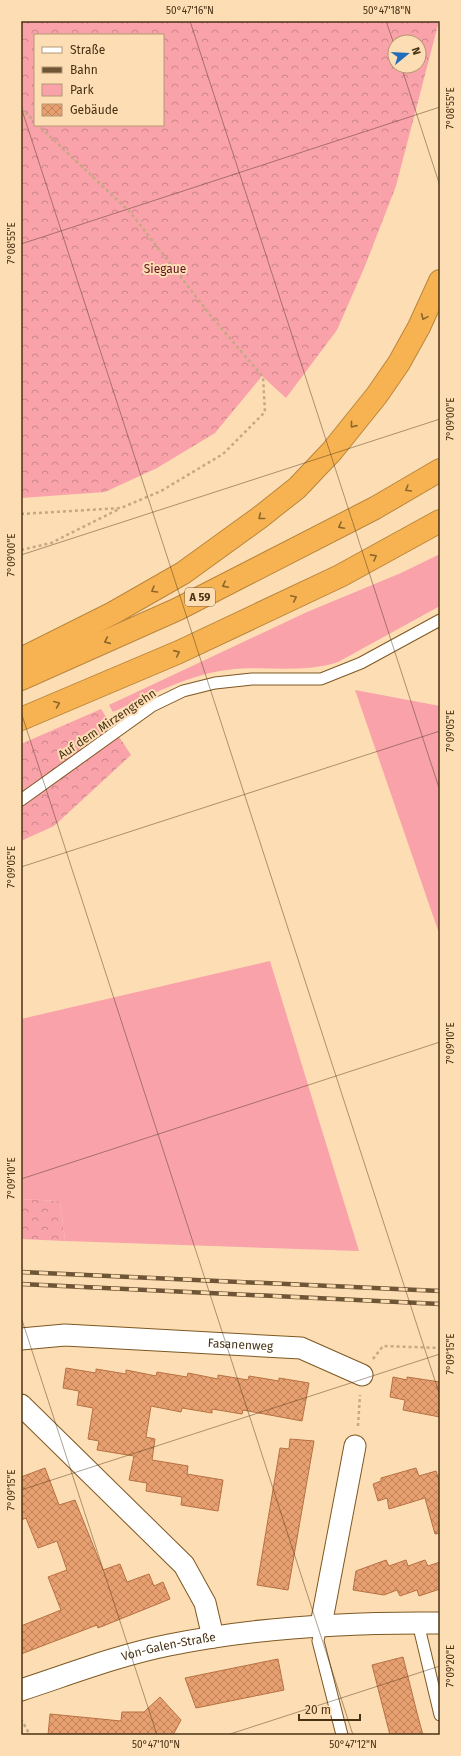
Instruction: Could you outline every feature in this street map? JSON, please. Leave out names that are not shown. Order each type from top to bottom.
[{"type":"highway","points":[[21,659],[113,613],[182,574],[260,518],[297,488],[336,446],[377,395],[399,363],[419,327],[440,281]]},
{"type":"highway","name":"A 59","points":[[21,678],[178,609],[375,508],[440,470]]},
{"type":"highway","points":[[21,719],[179,652],[340,576],[440,521]]},
{"type":"street","name":"Fasanenweg","points":[[21,1339],[65,1335],[301,1348],[362,1375]]},
{"type":"street","points":[[21,1405],[184,1565],[205,1603],[213,1637]]},
{"type":"street","points":[[321,1625],[355,1446]]},
{"type":"street","name":"Von-Galen-Straße","points":[[21,1690],[107,1662],[167,1645],[213,1637],[321,1625],[440,1623]]},
{"type":"lane","name":"Auf dem Mirzengrehn","points":[[21,800],[152,706],[183,690],[215,683],[252,679],[321,679],[361,663],[440,620]]},
{"type":"lane","points":[[418,1623],[440,1715]]},
{"type":"lane","points":[[321,1625],[318,1641],[342,1735]]},
{"type":"path","points":[[21,108],[34,121]]},
{"type":"path","points":[[21,550],[51,543],[121,508],[161,491],[223,454],[265,412],[263,377],[211,316],[130,212],[39,126]]},
{"type":"path","points":[[21,514],[121,508]]},
{"type":"path","points":[[362,1375],[383,1346],[440,1348]]},
{"type":"path","points":[[21,1719],[30,1735]]},
{"type":"green space","name":"Siegaue","points":[[21,21],[439,21],[427,67],[427,34],[387,34],[387,74],[425,74],[396,186],[365,266],[337,330],[286,398],[262,376],[215,433],[157,468],[105,492],[21,498]]},
{"type":"green space","points":[[440,554],[440,606],[338,662],[311,668],[255,668],[227,670],[197,676],[183,681],[113,712],[109,705],[307,612],[401,573]]},
{"type":"green space","points":[[355,690],[440,706],[440,936]]},
{"type":"green space","points":[[101,709],[131,755],[54,826],[21,841],[21,744]]},
{"type":"green space","points":[[270,961],[359,1251],[65,1241],[60,1201],[21,1199],[21,1019]]},
{"type":"green space","points":[[21,1199],[60,1201],[65,1241],[21,1239]]},
{"type":"building","points":[[66,1368],[96,1373],[96,1369],[126,1374],[126,1370],[156,1376],[157,1372],[187,1377],[188,1373],[218,1379],[218,1375],[248,1380],[249,1376],[279,1381],[279,1378],[309,1383],[302,1421],[243,1410],[242,1414],[212,1409],[212,1413],[182,1408],[181,1412],[151,1406],[146,1437],[155,1439],[152,1460],[188,1466],[187,1474],[223,1480],[218,1511],[181,1505],[182,1497],[146,1491],[147,1483],[129,1480],[134,1456],[97,1450],[99,1441],[88,1439],[93,1408],[77,1405],[79,1391],[63,1388]]},
{"type":"building","points":[[393,1377],[407,1380],[407,1377],[440,1382],[440,1417],[403,1410],[405,1400],[390,1397]]},
{"type":"building","points":[[290,1439],[314,1441],[288,1590],[257,1585],[280,1448],[289,1449]]},
{"type":"building","points":[[45,1468],[59,1505],[75,1500],[103,1570],[120,1564],[127,1582],[149,1574],[154,1586],[163,1582],[170,1599],[98,1628],[97,1625],[21,1654],[21,1626],[61,1610],[48,1577],[67,1570],[57,1541],[38,1548],[26,1518],[21,1520],[21,1477]]},
{"type":"building","points":[[416,1468],[419,1476],[436,1471],[440,1483],[440,1533],[435,1534],[425,1498],[389,1509],[387,1498],[378,1501],[373,1484],[381,1481],[381,1478]]},
{"type":"building","points":[[386,1560],[389,1566],[406,1560],[408,1566],[425,1560],[428,1566],[440,1562],[440,1589],[419,1596],[417,1590],[400,1596],[397,1590],[384,1595],[353,1590],[356,1571]]},
{"type":"building","points":[[403,1657],[423,1735],[390,1735],[372,1665]]},
{"type":"building","points":[[278,1659],[284,1690],[196,1708],[185,1678]]},
{"type":"building","points":[[160,1697],[181,1720],[173,1735],[48,1735],[50,1714],[121,1721],[122,1712],[144,1712]]},
{"type":"railway","points":[[21,1272],[440,1291]]},
{"type":"railway","points":[[21,1284],[440,1304]]}]
